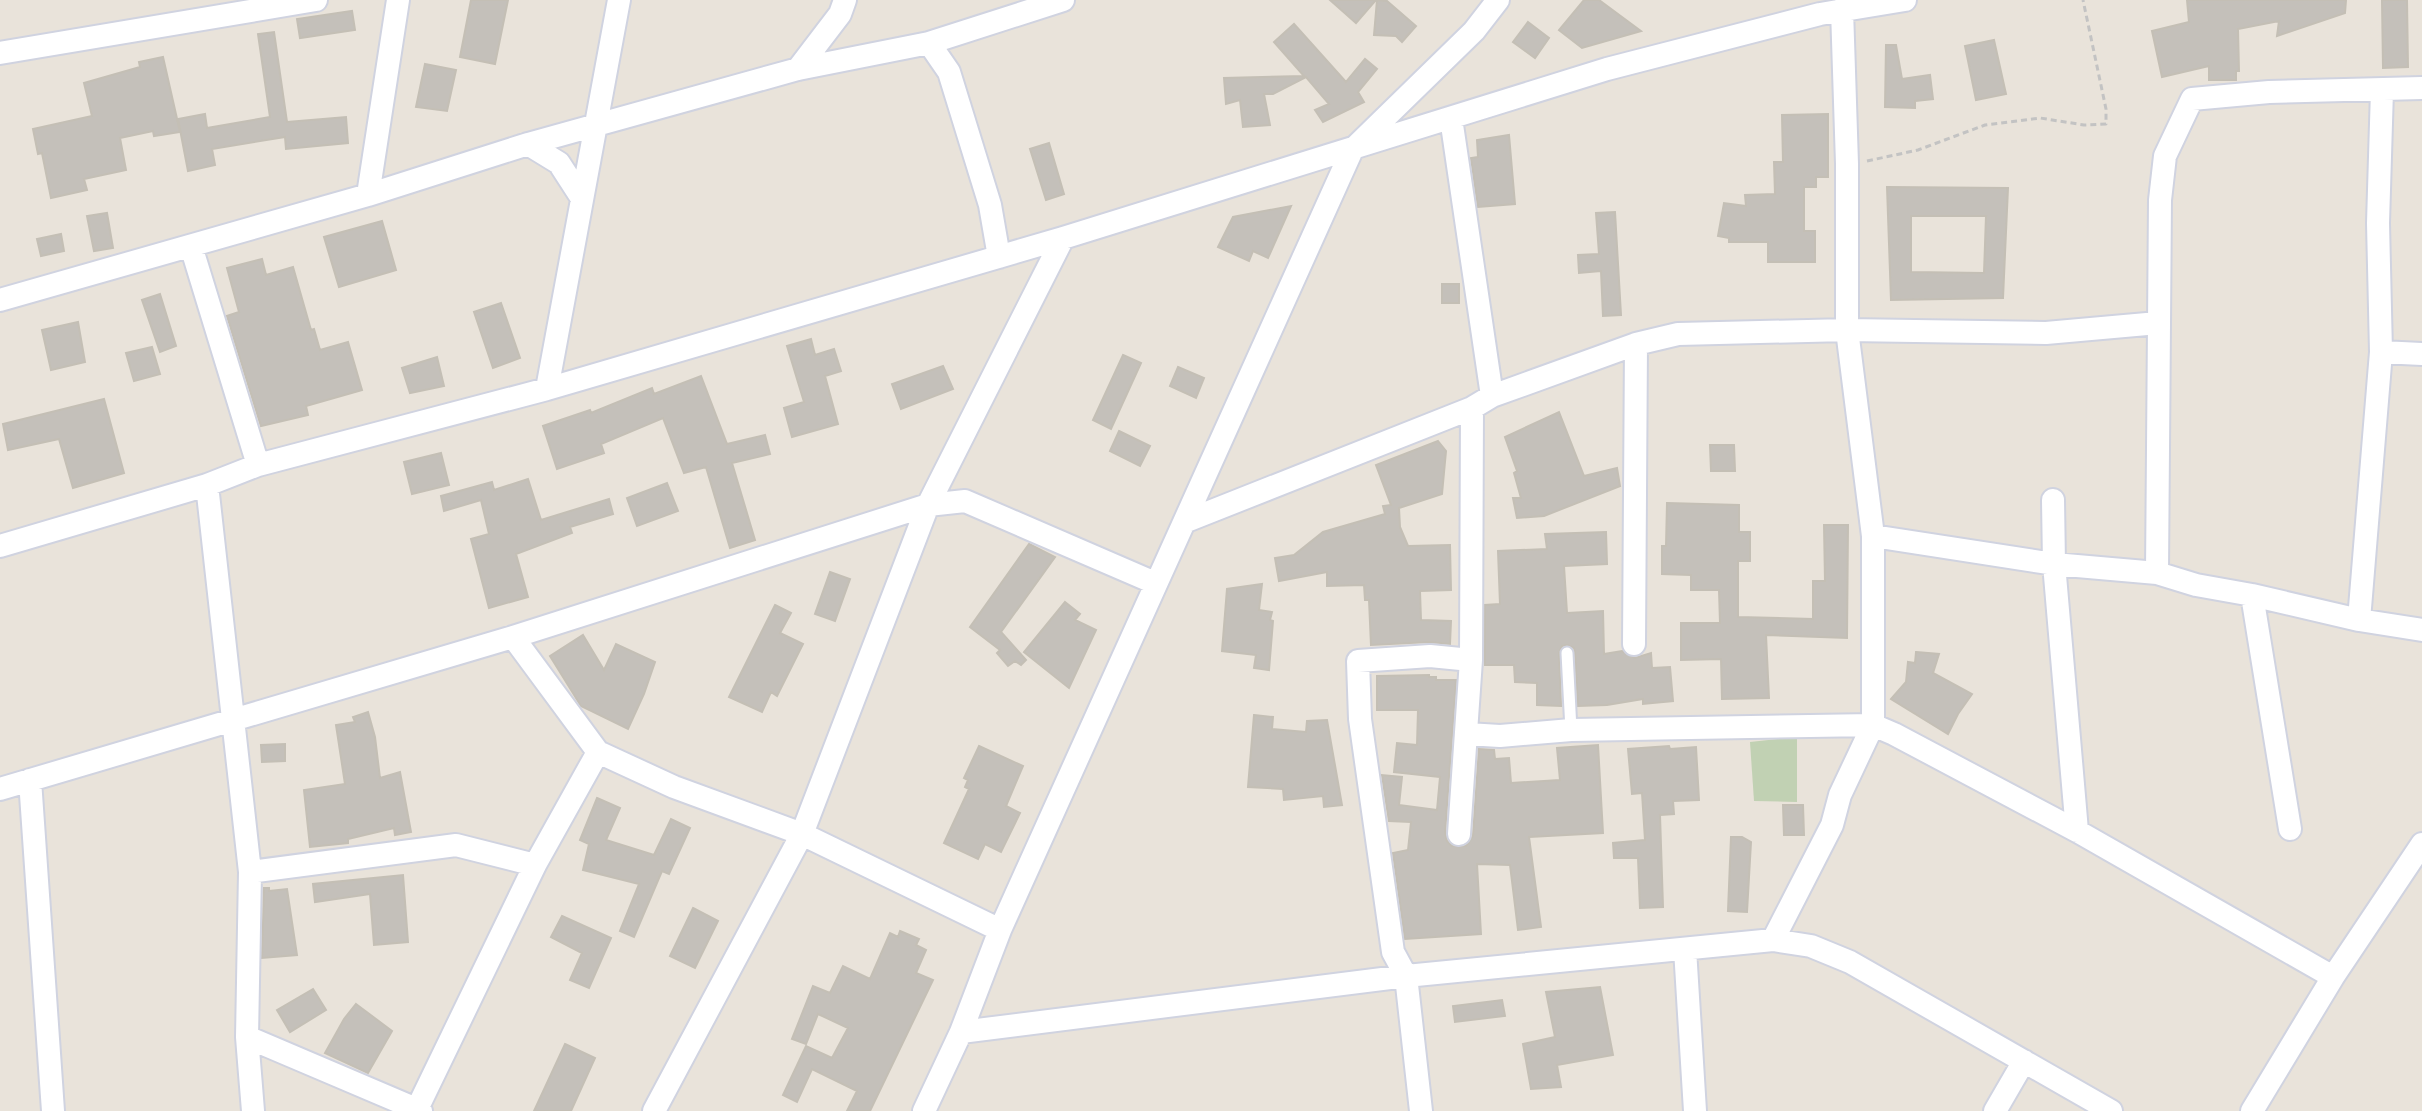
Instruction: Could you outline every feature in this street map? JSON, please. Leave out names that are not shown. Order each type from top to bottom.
[{"type":"street","points":[[0,53],[316,0]]},
{"type":"street","points":[[368,195],[398,0]]},
{"type":"street","points":[[547,389],[619,0]]},
{"type":"street","points":[[798,69],[840,14],[845,0]]},
{"type":"street","points":[[0,300],[368,195],[528,144],[798,69],[929,43],[1063,0]]},
{"type":"street","points":[[924,1111],[961,1032],[1000,930],[1352,150],[1474,31],[1498,0]]},
{"type":"street","points":[[0,546],[207,485],[258,465],[547,389],[999,257],[1607,69],[1827,8],[1905,0]]},
{"type":"street","points":[[1773,940],[1832,825],[1840,795],[1873,725],[1873,536],[1847,330],[1847,164],[1827,8]]},
{"type":"street","points":[[929,43],[949,72],[990,205],[999,257]]},
{"type":"street","points":[[2157,573],[2160,200],[2165,156],[2192,99],[2269,92],[2422,88]]},
{"type":"street","points":[[2359,620],[2381,352],[2378,223],[2382,90]]},
{"type":"street","points":[[1451,118],[1492,396]]},
{"type":"street","points":[[528,144],[559,163],[581,197]]},
{"type":"street","points":[[654,1111],[802,834],[928,505],[1063,238]]},
{"type":"street","points":[[191,246],[258,465]]},
{"type":"street","points":[[1184,522],[1472,408],[1492,396],[1636,344],[1678,334],[1847,330],[2046,333],[2158,323]]},
{"type":"street","points":[[1634,644],[1636,344]]},
{"type":"street","points":[[2381,352],[2422,354]]},
{"type":"street","points":[[1459,834],[1471,660],[1472,408]]},
{"type":"street","points":[[207,485],[250,872],[247,1037],[253,1111]]},
{"type":"street","points":[[2053,500],[2054,564],[2077,831]]},
{"type":"street","points":[[0,789],[513,637],[928,505],[965,501],[1155,583]]},
{"type":"street","points":[[1873,536],[2054,564],[2157,573],[2196,585],[2359,620],[2422,630]]},
{"type":"street","points":[[2252,595],[2290,829]]},
{"type":"street","points":[[513,637],[598,752],[674,787],[802,834],[1000,930]]},
{"type":"street","points":[[1421,1111],[1406,976],[1393,952],[1360,719],[1358,661],[1430,656],[1471,660]]},
{"type":"street","points":[[1467,734],[1500,736],[1571,730],[1873,725],[2077,831],[2333,977]]},
{"type":"street","points":[[247,1037],[419,1110],[535,865],[598,752]]},
{"type":"street","points":[[30,780],[53,1111]]},
{"type":"street","points":[[2252,1111],[2333,977],[2422,844]]},
{"type":"street","points":[[250,872],[456,845],[535,865]]},
{"type":"street","points":[[961,1032],[1406,976],[1773,940],[1811,946],[1850,962],[2111,1111]]},
{"type":"street","points":[[1685,949],[1695,1111]]},
{"type":"street","points":[[1995,1111],[2024,1061]]},
{"type":"lane","points":[[1567,653],[1571,730]]},
{"type":"path","points":[[1847,164],[1918,150],[1985,125],[2040,118],[2084,125],[2106,124],[2106,109],[2083,0]]},
{"type":"green space","points":[[1797,737],[1797,802],[1754,801],[1750,742]]},
{"type":"building","points":[[471,0],[508,0],[495,64],[460,57]]},
{"type":"building","points":[[1330,0],[1376,0],[1356,23]]},
{"type":"building","points":[[1377,0],[1387,1],[1416,26],[1402,42],[1396,36],[1374,35]]},
{"type":"building","points":[[1584,0],[1599,0],[1641,31],[1582,48],[1559,30]]},
{"type":"building","points":[[2187,0],[2346,0],[2345,13],[2277,36],[2279,21],[2238,29],[2239,71],[2236,71],[2236,80],[2209,80],[2209,66],[2162,77],[2152,31],[2189,22]]},
{"type":"building","points":[[2382,0],[2407,0],[2408,67],[2383,68]]},
{"type":"building","points":[[352,11],[355,30],[300,38],[297,19]]},
{"type":"building","points":[[1528,22],[1549,38],[1535,58],[1513,42]]},
{"type":"building","points":[[1294,24],[1346,82],[1365,59],[1377,69],[1358,92],[1364,102],[1323,122],[1315,110],[1329,104],[1306,77],[1273,94],[1264,94],[1270,125],[1243,127],[1240,100],[1226,104],[1224,78],[1304,76],[1274,42]]},
{"type":"building","points":[[274,32],[287,122],[346,117],[348,143],[286,149],[285,137],[212,149],[215,165],[188,171],[178,119],[205,114],[207,128],[270,117],[258,34]]},
{"type":"building","points":[[1994,40],[2006,94],[1976,100],[1965,46]]},
{"type":"building","points":[[1886,45],[1896,45],[1902,79],[1930,75],[1933,99],[1915,101],[1915,108],[1885,107]]},
{"type":"building","points":[[163,57],[180,132],[154,136],[153,131],[120,138],[126,170],[84,179],[87,190],[51,198],[42,153],[38,154],[33,129],[92,116],[84,83],[140,67],[139,62]]},
{"type":"building","points":[[425,64],[456,70],[447,111],[416,107]]},
{"type":"building","points":[[1828,114],[1828,177],[1816,177],[1816,187],[1804,187],[1804,231],[1815,231],[1815,262],[1768,262],[1768,242],[1729,242],[1729,238],[1718,236],[1724,203],[1746,206],[1745,195],[1775,194],[1774,162],[1783,162],[1782,115]]},
{"type":"building","points":[[1509,135],[1515,204],[1478,207],[1471,158],[1478,157],[1477,140]]},
{"type":"building","points":[[1049,143],[1064,194],[1046,200],[1030,149]]},
{"type":"building","points":[[1887,187],[2008,188],[2003,298],[1891,300]],"holes":[[[1911,216],[1986,216],[1984,273],[1911,272]]]},
{"type":"building","points":[[1291,206],[1268,258],[1253,251],[1249,261],[1218,247],[1233,217]]},
{"type":"building","points":[[1615,212],[1621,315],[1603,316],[1601,271],[1579,273],[1578,255],[1599,254],[1596,213]]},
{"type":"building","points":[[107,213],[113,248],[94,251],[87,216]]},
{"type":"building","points":[[382,221],[396,270],[339,287],[324,237]]},
{"type":"building","points":[[61,234],[64,251],[41,256],[37,239]]},
{"type":"building","points":[[262,259],[266,275],[293,267],[320,350],[348,342],[362,390],[306,406],[308,415],[261,426],[227,316],[239,312],[227,268]]},
{"type":"building","points":[[1442,284],[1459,284],[1459,303],[1442,303]]},
{"type":"building","points":[[160,294],[176,346],[160,352],[142,300]]},
{"type":"building","points":[[501,303],[520,358],[493,368],[474,312]]},
{"type":"building","points":[[78,322],[85,362],[51,370],[42,330]]},
{"type":"building","points":[[811,339],[815,355],[834,349],[841,371],[825,376],[838,424],[792,437],[784,408],[804,402],[787,346]]},
{"type":"building","points":[[152,347],[160,374],[134,381],[126,353]]},
{"type":"building","points":[[1123,355],[1141,363],[1111,429],[1093,420]]},
{"type":"building","points":[[437,357],[444,386],[410,393],[402,368]]},
{"type":"building","points":[[943,366],[953,389],[901,409],[892,384]]},
{"type":"building","points":[[1178,367],[1204,378],[1196,398],[1170,386]]},
{"type":"building","points":[[701,376],[727,444],[765,435],[770,454],[732,463],[755,540],[730,548],[706,467],[684,473],[663,418],[601,444],[604,453],[557,469],[543,426],[590,410],[591,413],[652,388],[654,394]]},
{"type":"building","points":[[104,399],[124,473],[73,488],[59,439],[8,450],[3,424]]},
{"type":"building","points":[[1559,412],[1584,476],[1617,468],[1620,486],[1544,516],[1517,518],[1513,498],[1521,498],[1514,473],[1517,471],[1505,437]]},
{"type":"building","points":[[1119,431],[1150,446],[1140,466],[1110,451]]},
{"type":"building","points":[[1438,441],[1446,451],[1442,494],[1399,508],[1400,527],[1408,546],[1450,545],[1451,590],[1420,591],[1421,620],[1451,621],[1450,644],[1371,645],[1369,600],[1365,600],[1364,585],[1327,586],[1327,572],[1279,581],[1275,558],[1294,555],[1323,532],[1385,514],[1383,506],[1391,505],[1376,465]]},
{"type":"building","points":[[1710,445],[1734,445],[1735,471],[1711,471]]},
{"type":"building","points":[[441,453],[449,485],[412,494],[404,462]]},
{"type":"building","points":[[528,479],[541,520],[609,499],[613,514],[570,527],[572,533],[516,554],[528,597],[489,608],[471,539],[489,534],[481,500],[444,511],[441,496],[492,482],[494,490]]},
{"type":"building","points":[[667,483],[678,511],[637,526],[627,498]]},
{"type":"building","points":[[1667,503],[1739,505],[1739,532],[1750,532],[1750,561],[1738,561],[1738,617],[1813,619],[1813,581],[1825,581],[1824,525],[1848,525],[1847,638],[1766,635],[1769,698],[1722,699],[1721,659],[1681,660],[1681,623],[1720,623],[1719,590],[1691,590],[1691,575],[1662,574]]},
{"type":"building","points":[[1606,532],[1607,564],[1564,566],[1567,613],[1603,611],[1604,654],[1622,651],[1635,658],[1651,653],[1652,668],[1670,667],[1673,701],[1643,704],[1643,699],[1578,706],[1575,653],[1574,648],[1567,645],[1562,646],[1559,653],[1561,706],[1537,705],[1537,683],[1515,682],[1514,665],[1485,665],[1485,605],[1500,604],[1498,551],[1547,549],[1545,534]]},
{"type":"building","points":[[1029,544],[1055,557],[1001,632],[1026,660],[1021,665],[1015,661],[1008,666],[997,653],[1000,650],[970,627]]},
{"type":"building","points":[[830,572],[850,579],[835,621],[815,614]]},
{"type":"building","points":[[1262,584],[1259,610],[1272,612],[1270,620],[1273,621],[1269,670],[1254,668],[1256,655],[1222,651],[1227,589]]},
{"type":"building","points":[[1065,602],[1080,614],[1075,620],[1096,630],[1069,688],[1024,652]]},
{"type":"building","points":[[775,605],[791,613],[780,633],[803,644],[777,696],[771,692],[762,712],[729,697]]},
{"type":"building","points":[[583,635],[604,670],[616,644],[655,662],[628,729],[581,706],[550,656]]},
{"type":"building","points":[[1916,652],[1939,654],[1933,673],[1972,694],[1948,734],[1891,699],[1906,682],[1908,662],[1915,663]]},
{"type":"building","points":[[1377,676],[1436,677],[1436,680],[1456,680],[1445,833],[1452,846],[1466,846],[1473,836],[1479,749],[1494,750],[1495,759],[1509,758],[1511,783],[1560,780],[1557,748],[1598,745],[1603,833],[1529,837],[1541,927],[1518,930],[1510,865],[1477,864],[1481,934],[1405,939],[1393,853],[1408,850],[1411,822],[1389,821],[1382,775],[1402,777],[1399,805],[1437,810],[1440,777],[1394,772],[1397,743],[1417,745],[1418,710],[1377,710]]},
{"type":"building","points":[[368,712],[375,737],[380,778],[400,772],[411,832],[395,835],[394,828],[348,839],[348,843],[310,847],[304,790],[345,784],[336,725],[355,722],[353,717]]},
{"type":"building","points":[[1254,715],[1273,717],[1272,729],[1306,732],[1307,721],[1327,720],[1342,805],[1324,807],[1323,796],[1284,800],[1283,789],[1248,787]]},
{"type":"building","points":[[285,744],[285,761],[262,762],[261,745]]},
{"type":"building","points":[[979,746],[1023,766],[1006,806],[1020,813],[1001,852],[985,844],[978,859],[944,843],[969,789],[965,787],[968,780],[964,778]]},
{"type":"building","points":[[1669,746],[1670,749],[1696,747],[1699,800],[1673,801],[1674,814],[1660,815],[1663,907],[1640,908],[1638,858],[1614,858],[1613,843],[1645,840],[1642,793],[1632,794],[1628,749]]},
{"type":"building","points":[[597,798],[620,808],[606,840],[654,855],[671,819],[690,828],[669,874],[662,871],[634,937],[620,931],[639,884],[583,870],[589,844],[580,840]]},
{"type":"building","points":[[1783,805],[1803,805],[1804,835],[1784,835]]},
{"type":"building","points":[[1731,837],[1742,837],[1751,842],[1747,912],[1728,911]]},
{"type":"building","points":[[403,875],[408,942],[374,945],[370,894],[315,902],[313,884]]},
{"type":"building","points":[[264,888],[269,888],[269,891],[287,889],[297,955],[262,958]]},
{"type":"building","points":[[693,908],[718,921],[695,968],[670,956]]},
{"type":"building","points":[[562,916],[611,938],[589,988],[570,980],[582,953],[551,937]]},
{"type":"building","points":[[900,931],[919,939],[916,945],[926,950],[916,973],[933,980],[870,1111],[847,1111],[857,1091],[812,1069],[797,1102],[783,1095],[806,1046],[832,1058],[848,1028],[818,1014],[806,1044],[792,1039],[813,986],[830,993],[843,966],[870,979],[890,933],[898,937]]},
{"type":"building","points":[[1600,987],[1613,1055],[1557,1065],[1561,1087],[1531,1089],[1523,1044],[1555,1037],[1546,992]]},
{"type":"building","points":[[313,989],[326,1010],[290,1032],[277,1010]]},
{"type":"building","points":[[1502,1000],[1505,1016],[1455,1022],[1453,1006]]},
{"type":"building","points":[[356,1004],[392,1031],[368,1073],[325,1053]]},
{"type":"building","points":[[565,1044],[595,1058],[571,1111],[534,1111]]}]
